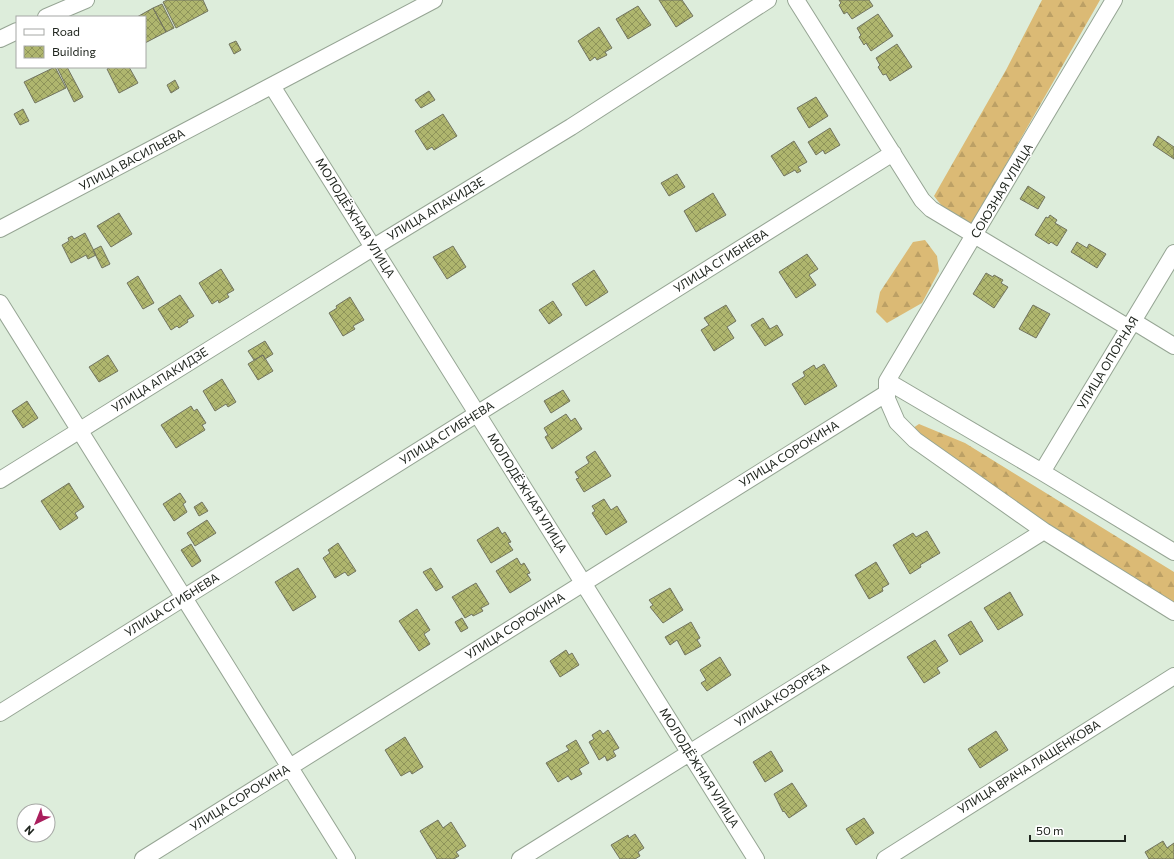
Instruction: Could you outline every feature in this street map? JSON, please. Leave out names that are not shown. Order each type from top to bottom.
[{"type":"street","points":[[48,16],[86,0]]},
{"type":"street","name":"УЛИЦА ВАСИЛЬЕВА","points":[[0,229],[268,89],[434,0]]},
{"type":"street","name":"УЛИЦА АПАКИДЗЕ","points":[[0,480],[374,247],[571,127],[768,0]]},
{"type":"street","points":[[796,0],[922,200],[931,209],[975,236],[1131,324],[1174,346]]},
{"type":"street","name":"СОЮЗНАЯ УЛИЦА","points":[[887,387],[1114,0]]},
{"type":"street","points":[[0,39],[16,31]]},
{"type":"street","name":"МОЛОДЁЖНАЯ УЛИЦА","points":[[268,89],[374,247],[756,859]]},
{"type":"street","name":"УЛИЦА СГИБНЕВА","points":[[0,713],[893,153]]},
{"type":"street","name":"УЛИЦА ОПОРНАЯ","points":[[1042,472],[1174,253]]},
{"type":"street","points":[[0,304],[347,859]]},
{"type":"street","points":[[1174,552],[1042,472],[887,387],[887,399],[897,422],[915,440],[1044,531],[1174,612]]},
{"type":"street","name":"УЛИЦА СОРОКИНА","points":[[142,859],[584,583],[887,387]]},
{"type":"street","name":"УЛИЦА КОЗОРЕЗА","points":[[520,859],[1044,531]]},
{"type":"street","name":"УЛИЦА ВРАЧА ЛАЩЕНКОВА","points":[[885,859],[1174,676]]},
{"type":"green space","points":[[1042,0],[1100,0],[972,224],[951,213],[942,206],[934,196],[1006,70]]},
{"type":"green space","points":[[925,240],[937,256],[939,271],[922,303],[887,323],[876,312],[880,292],[913,242]]},
{"type":"green space","points":[[919,424],[965,443],[1174,572],[1174,608],[1015,508],[920,438],[913,428]]},
{"type":"building","points":[[167,0],[203,0],[208,11],[176,28],[163,2]]},
{"type":"building","points":[[659,0],[682,0],[693,16],[676,27]]},
{"type":"building","points":[[839,0],[869,0],[873,6],[852,19],[847,12],[844,14],[839,5],[841,3]]},
{"type":"building","points":[[162,4],[174,28],[166,32],[153,8]]},
{"type":"building","points":[[638,6],[651,25],[628,39],[616,19]]},
{"type":"building","points":[[153,8],[166,32],[146,42],[146,16],[139,16]]},
{"type":"building","points":[[878,14],[893,36],[871,51],[866,43],[864,45],[859,37],[861,35],[857,28]]},
{"type":"building","points":[[599,27],[612,48],[605,52],[607,55],[597,60],[595,57],[590,61],[578,41]]},
{"type":"building","points":[[236,41],[241,50],[234,54],[229,44]]},
{"type":"building","points":[[897,44],[912,67],[890,81],[886,74],[883,75],[878,67],[880,65],[876,58]]},
{"type":"building","points":[[56,68],[66,88],[35,103],[24,82]]},
{"type":"building","points":[[57,68],[68,68],[83,97],[74,102]]},
{"type":"building","points":[[130,68],[138,83],[119,93],[107,69]]},
{"type":"building","points":[[175,80],[179,88],[171,93],[167,85]]},
{"type":"building","points":[[429,91],[435,100],[421,108],[415,100]]},
{"type":"building","points":[[816,97],[828,116],[809,128],[797,108]]},
{"type":"building","points":[[23,109],[29,121],[20,125],[14,114]]},
{"type":"building","points":[[443,114],[457,136],[434,150],[432,147],[427,150],[415,131]]},
{"type":"building","points":[[830,128],[840,145],[825,154],[823,150],[816,155],[808,142]]},
{"type":"building","points":[[1158,136],[1174,147],[1174,159],[1153,145]]},
{"type":"building","points":[[794,141],[807,162],[798,167],[801,171],[797,173],[795,170],[784,176],[771,156]]},
{"type":"building","points":[[677,174],[685,187],[669,196],[661,183]]},
{"type":"building","points":[[1028,186],[1045,197],[1038,209],[1020,199]]},
{"type":"building","points":[[713,193],[726,215],[696,232],[684,211]]},
{"type":"building","points":[[119,213],[132,234],[111,247],[97,226]]},
{"type":"building","points":[[1050,215],[1057,220],[1055,223],[1067,230],[1057,246],[1051,242],[1049,244],[1035,235],[1046,217],[1048,218]]},
{"type":"building","points":[[85,233],[96,255],[88,259],[86,255],[71,263],[62,245],[69,241],[68,238],[72,236],[74,239]]},
{"type":"building","points":[[1077,242],[1087,248],[1089,244],[1106,254],[1097,268],[1071,252]]},
{"type":"building","points":[[101,246],[110,264],[102,268],[93,250]]},
{"type":"building","points":[[453,246],[466,267],[447,279],[433,257]]},
{"type":"building","points":[[807,254],[818,269],[809,275],[816,285],[796,298],[779,272]]},
{"type":"building","points":[[221,269],[234,290],[227,294],[229,297],[219,303],[218,300],[212,304],[199,283]]},
{"type":"building","points":[[594,270],[608,292],[586,306],[572,284]]},
{"type":"building","points":[[986,273],[1003,280],[1001,283],[1008,287],[994,308],[973,294]]},
{"type":"building","points":[[138,276],[154,303],[143,309],[127,283]]},
{"type":"building","points":[[180,295],[194,316],[187,320],[188,322],[179,328],[177,326],[171,330],[158,309]]},
{"type":"building","points":[[350,297],[364,320],[353,326],[355,329],[343,336],[329,313],[337,308],[336,306]]},
{"type":"building","points":[[553,301],[562,315],[549,324],[539,310]]},
{"type":"building","points":[[726,305],[736,321],[727,327],[734,338],[714,351],[701,330],[709,325],[704,318]]},
{"type":"building","points":[[1033,305],[1050,314],[1036,338],[1019,329]]},
{"type":"building","points":[[763,318],[770,329],[777,325],[783,335],[765,346],[751,325]]},
{"type":"building","points":[[265,341],[273,354],[265,359],[263,355],[254,360],[248,351]]},
{"type":"building","points":[[108,355],[118,371],[99,382],[89,367]]},
{"type":"building","points":[[263,355],[273,371],[258,380],[248,364]]},
{"type":"building","points":[[824,364],[837,386],[805,405],[792,384],[805,376],[803,372],[814,365],[816,369]]},
{"type":"building","points":[[222,379],[236,402],[228,407],[226,404],[215,411],[203,391]]},
{"type":"building","points":[[563,390],[570,401],[551,413],[544,401]]},
{"type":"building","points":[[27,401],[38,418],[23,428],[12,411]]},
{"type":"building","points":[[191,406],[194,411],[197,409],[206,423],[202,425],[205,430],[176,448],[161,425]]},
{"type":"building","points":[[566,414],[571,421],[575,418],[582,429],[552,449],[545,437],[548,435],[544,428]]},
{"type":"building","points":[[595,451],[611,476],[584,492],[576,479],[579,478],[575,472],[589,463],[586,457]]},
{"type":"building","points":[[69,483],[84,507],[75,513],[78,518],[60,530],[41,501]]},
{"type":"building","points":[[180,493],[186,502],[183,504],[187,512],[174,521],[163,504]]},
{"type":"building","points":[[604,499],[611,510],[617,506],[627,522],[606,535],[592,513],[595,511],[592,506]]},
{"type":"building","points":[[202,502],[208,511],[199,516],[194,507]]},
{"type":"building","points":[[207,520],[216,533],[195,546],[187,533]]},
{"type":"building","points":[[498,527],[502,534],[505,532],[511,542],[508,543],[513,550],[491,563],[477,540]]},
{"type":"building","points":[[927,531],[940,553],[920,565],[921,567],[910,574],[893,545],[913,533],[916,537]]},
{"type":"building","points":[[338,543],[356,571],[348,576],[345,572],[335,578],[323,558],[330,553],[328,550]]},
{"type":"building","points":[[191,544],[201,561],[192,567],[181,550]]},
{"type":"building","points":[[517,558],[521,565],[524,563],[530,573],[527,574],[531,580],[510,593],[496,571]]},
{"type":"building","points":[[876,562],[889,584],[882,588],[883,591],[869,599],[855,575]]},
{"type":"building","points":[[298,568],[316,597],[293,611],[275,582]]},
{"type":"building","points":[[431,568],[443,587],[436,591],[423,572]]},
{"type":"building","points":[[476,583],[489,604],[481,608],[483,611],[465,618],[452,597]]},
{"type":"building","points":[[670,588],[683,610],[663,623],[650,607],[653,605],[649,600]]},
{"type":"building","points":[[1010,592],[1023,615],[998,630],[984,608]]},
{"type":"building","points":[[417,609],[430,630],[424,634],[430,644],[419,651],[399,621]]},
{"type":"building","points":[[462,618],[468,628],[461,632],[455,622]]},
{"type":"building","points":[[971,621],[983,641],[960,655],[948,635]]},
{"type":"building","points":[[691,622],[700,638],[697,640],[701,646],[685,655],[677,640],[670,645],[665,637]]},
{"type":"building","points":[[935,640],[948,661],[937,668],[940,673],[924,683],[907,657]]},
{"type":"building","points":[[566,650],[569,655],[572,653],[579,665],[560,677],[550,661]]},
{"type":"building","points":[[720,657],[731,675],[707,691],[701,683],[706,680],[700,670]]},
{"type":"building","points":[[600,730],[603,734],[608,730],[619,748],[613,751],[616,756],[607,761],[605,756],[599,760],[589,742],[594,739],[592,735]]},
{"type":"building","points":[[996,731],[1008,750],[980,768],[968,749]]},
{"type":"building","points":[[405,737],[423,767],[412,774],[410,771],[401,776],[385,750]]},
{"type":"building","points":[[576,740],[589,763],[579,769],[582,774],[571,780],[568,776],[558,782],[546,763],[569,750],[566,746]]},
{"type":"building","points":[[771,751],[783,771],[765,782],[753,762]]},
{"type":"building","points":[[792,783],[807,806],[789,818],[784,811],[783,812],[774,794]]},
{"type":"building","points":[[864,818],[874,833],[856,845],[846,829]]},
{"type":"building","points":[[438,820],[443,828],[451,822],[466,846],[456,852],[459,856],[454,859],[437,859],[420,831]]},
{"type":"building","points":[[635,834],[644,848],[638,852],[640,856],[635,859],[620,859],[611,845],[628,835],[629,838]]},
{"type":"building","points":[[1163,841],[1167,848],[1174,843],[1174,859],[1149,859],[1145,852]]}]
